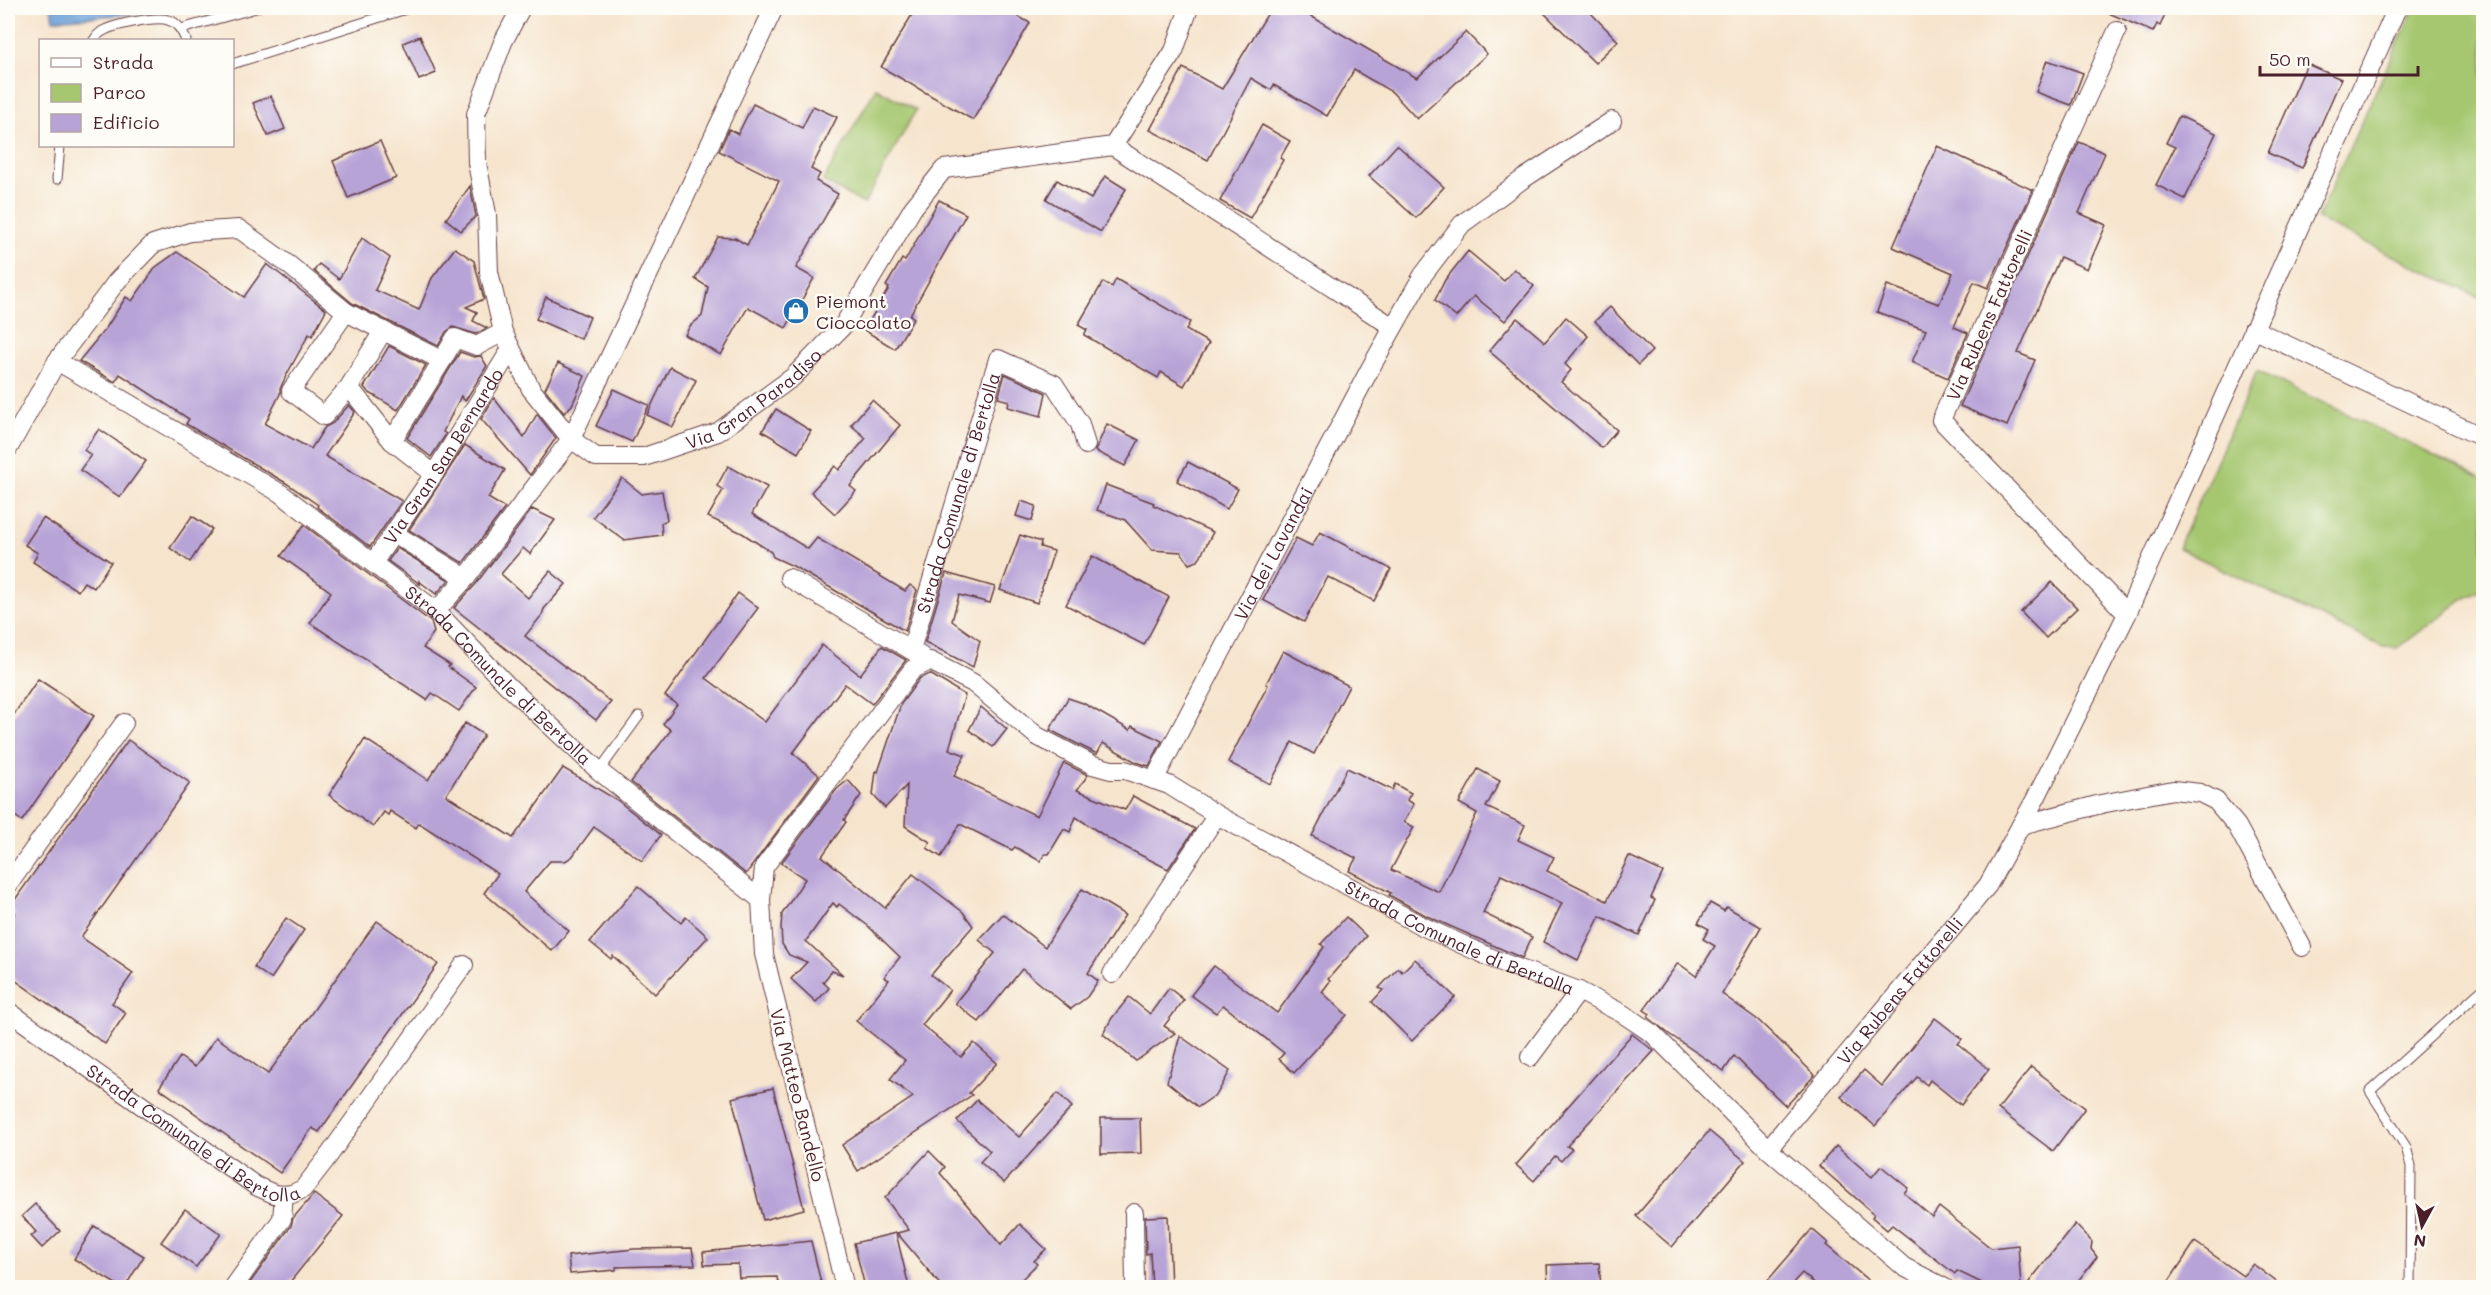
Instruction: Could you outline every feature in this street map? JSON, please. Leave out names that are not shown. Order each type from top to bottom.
[{"type":"street","name":"Via Gran Paradiso","points":[[521,8],[503,42],[476,114],[477,163],[487,214],[489,272],[503,332],[531,389],[571,440],[596,457],[644,457],[718,432],[793,377],[843,326],[914,208],[944,169],[1113,146]]},
{"type":"street","points":[[436,611],[466,578],[571,440],[774,8]]},
{"type":"street","points":[[1189,8],[1174,51],[1113,146],[1393,327]]},
{"type":"street","name":"Via Rubens Fattorelli","points":[[1768,1149],[1988,885],[2021,825],[2127,614],[2397,8]]},
{"type":"street","name":"Via Rubens Fattorelli","points":[[2117,31],[1941,420],[2127,614]]},
{"type":"street","name":"Via dei Lavandai","points":[[1154,780],[1393,327],[1423,275],[1462,224],[1524,179],[1612,121]]},
{"type":"street","points":[[8,449],[57,361],[117,281],[153,244],[190,232],[239,229],[289,265],[346,312],[443,359]]},
{"type":"street","points":[[346,312],[291,391],[324,416],[349,387],[382,331]]},
{"type":"street","points":[[2253,329],[2484,438]]},
{"type":"street","points":[[392,441],[455,338],[477,346],[503,332]]},
{"type":"street","name":"Via Gran San Bernardo","points":[[373,563],[434,474],[511,350]]},
{"type":"street","name":"Strada Comunale di Bertolla","points":[[911,650],[998,358],[1054,384],[1080,424],[1086,445]]},
{"type":"street","name":"Strada Comunale di Bertolla","points":[[57,361],[280,493],[436,611],[508,686],[599,771],[761,900]]},
{"type":"street","points":[[349,387],[392,441],[434,474]]},
{"type":"street","points":[[395,534],[466,578]]},
{"type":"street","name":"Strada Comunale di Bertolla","points":[[789,578],[930,661],[973,683],[1037,736],[1094,765],[1111,770],[1125,770],[1169,785],[1217,815],[1422,927],[1496,960],[1579,991],[1623,1014],[1653,1034],[1768,1149],[1904,1267],[1945,1287]]},
{"type":"street","points":[[761,900],[764,867],[773,853],[913,669],[930,661]]},
{"type":"street","points":[[8,885],[124,723]]},
{"type":"street","points":[[2021,825],[2101,804],[2173,790],[2200,793],[2216,801],[2237,826],[2302,947]]},
{"type":"street","points":[[1112,974],[1217,815]]},
{"type":"street","name":"Via Matteo Bandello","points":[[761,900],[764,954],[844,1287]]},
{"type":"street","name":"Strada Comunale di Bertolla","points":[[8,1011],[256,1186],[274,1194],[284,1195],[303,1189],[464,965]]},
{"type":"street","name":"Strada Comunale di Bertolla","points":[[1530,1057],[1579,991]]},
{"type":"street","points":[[233,1287],[282,1219],[284,1195]]},
{"type":"street","points":[[1134,1213],[1135,1287]]},
{"type":"lane","points":[[181,29],[256,8]]},
{"type":"lane","points":[[234,63],[410,8]]},
{"type":"lane","points":[[95,39],[100,32],[146,20],[169,20],[181,29],[186,39]]},
{"type":"lane","points":[[57,179],[59,149]]},
{"type":"lane","points":[[599,771],[639,716]]},
{"type":"lane","points":[[2410,1287],[2411,1166],[2406,1147],[2370,1091],[2484,988]]},
{"type":"green space","points":[[2414,8],[2483,8],[2483,299],[2317,219]]},
{"type":"green space","points":[[876,88],[916,110],[864,204],[823,181]]},
{"type":"green space","points":[[2257,371],[2483,479],[2483,590],[2463,599],[2398,648],[2383,647],[2178,548]]},
{"type":"water","points":[[51,8],[215,8],[53,20]]},
{"type":"building","points":[[916,8],[1003,8],[1030,23],[973,120],[881,67]]},
{"type":"building","points":[[1271,8],[1297,8],[1417,78],[1466,32],[1487,54],[1417,119],[1392,92],[1354,70],[1327,116],[1274,85],[1271,90],[1251,78],[1208,160],[1150,130],[1183,68],[1222,89]]},
{"type":"building","points":[[1539,8],[1586,8],[1618,41],[1595,63]]},
{"type":"building","points":[[2097,8],[2168,8],[2160,26],[2157,24],[2153,32]]},
{"type":"building","points":[[420,36],[436,73],[419,80],[403,43]]},
{"type":"building","points":[[2047,60],[2083,73],[2071,105],[2036,92]]},
{"type":"building","points":[[2307,64],[2341,79],[2302,168],[2268,153]]},
{"type":"building","points":[[271,96],[285,129],[268,136],[253,103]]},
{"type":"building","points":[[753,104],[802,128],[813,106],[837,117],[811,169],[820,174],[816,181],[838,194],[796,268],[814,278],[786,328],[748,307],[721,355],[685,335],[690,326],[702,316],[708,287],[695,279],[718,237],[735,238],[747,245],[779,181],[719,151],[729,129],[738,134]]},
{"type":"building","points":[[2179,116],[2216,133],[2185,199],[2156,185],[2175,147],[2166,143]]},
{"type":"building","points":[[1262,125],[1290,141],[1280,158],[1283,160],[1250,218],[1220,201]]},
{"type":"building","points":[[380,141],[396,178],[348,198],[333,161]]},
{"type":"building","points":[[2079,142],[2105,153],[2079,213],[2106,225],[2087,269],[2060,257],[2018,353],[2035,360],[2007,426],[1960,406]]},
{"type":"building","points":[[1397,145],[1444,187],[1416,218],[1369,176]]},
{"type":"building","points":[[1937,146],[2033,190],[1988,288],[1974,282],[1954,327],[1968,333],[1948,378],[1912,362],[1926,330],[1877,312],[1887,285],[1939,304],[1953,273],[1893,247]]},
{"type":"building","points":[[1105,176],[1126,189],[1101,232],[1046,199],[1057,180],[1091,199]]},
{"type":"building","points":[[470,186],[476,216],[461,231],[446,219]]},
{"type":"building","points":[[939,200],[966,214],[910,315],[914,318],[895,349],[864,330],[889,288],[886,286],[902,259],[905,261]]},
{"type":"building","points":[[362,238],[390,258],[375,290],[419,310],[432,278],[455,248],[474,261],[484,299],[466,307],[477,312],[473,321],[487,328],[476,334],[453,327],[446,332],[438,346],[352,303],[314,271],[319,264],[339,279]]},
{"type":"building","points":[[1468,251],[1504,281],[1514,269],[1534,286],[1505,321],[1474,296],[1456,317],[1435,300],[1445,280]]},
{"type":"building","points":[[177,252],[244,297],[267,264],[326,310],[312,336],[309,334],[286,376],[265,424],[311,449],[325,427],[333,423],[349,405],[355,412],[325,456],[402,501],[370,547],[317,507],[318,505],[286,483],[186,424],[189,419],[120,374],[115,382],[79,361],[106,328],[126,297],[132,301],[156,267]]},
{"type":"building","points":[[1116,279],[1190,322],[1186,330],[1209,343],[1184,386],[1161,372],[1158,378],[1084,335],[1087,330],[1078,325],[1103,282],[1112,287]]},
{"type":"building","points":[[546,297],[590,317],[581,339],[536,319]]},
{"type":"building","points":[[1610,307],[1652,351],[1638,365],[1595,321]]},
{"type":"building","points":[[1566,317],[1588,336],[1565,364],[1571,370],[1561,382],[1617,430],[1602,448],[1489,351],[1517,318],[1545,342]]},
{"type":"building","points":[[389,346],[426,365],[398,410],[368,392],[364,387]]},
{"type":"building","points":[[460,352],[474,357],[481,356],[487,366],[465,401],[461,396],[443,432],[446,434],[431,457],[407,438]]},
{"type":"building","points":[[558,363],[585,376],[572,405],[564,413],[545,389]]},
{"type":"building","points":[[670,367],[696,380],[673,427],[647,415]]},
{"type":"building","points":[[1005,374],[1046,393],[1041,416],[1008,407],[1009,401],[998,398]]},
{"type":"building","points":[[614,389],[649,405],[632,442],[596,426]]},
{"type":"building","points":[[494,398],[524,437],[537,414],[556,438],[530,475],[481,419]]},
{"type":"building","points":[[872,400],[900,425],[850,486],[856,491],[835,514],[811,492],[835,466],[839,470],[866,438],[851,425]]},
{"type":"building","points":[[776,409],[811,431],[798,453],[762,431]]},
{"type":"building","points":[[1107,424],[1139,440],[1125,466],[1095,451]]},
{"type":"building","points":[[99,429],[146,461],[120,497],[80,470],[91,455],[84,450]]},
{"type":"building","points":[[465,445],[505,470],[488,498],[505,508],[463,563],[409,530]]},
{"type":"building","points":[[1188,462],[1238,489],[1227,509],[1177,481]]},
{"type":"building","points":[[728,466],[767,487],[752,514],[808,549],[817,538],[905,591],[910,585],[917,590],[905,631],[793,566],[773,557],[771,552],[742,533],[708,517],[723,490],[717,486]]},
{"type":"building","points":[[622,478],[642,494],[662,491],[667,520],[661,523],[662,535],[624,540],[593,517]]},
{"type":"building","points":[[1106,485],[1154,503],[1153,505],[1213,532],[1198,561],[1189,564],[1181,552],[1152,550],[1125,520],[1097,510]]},
{"type":"building","points":[[1021,501],[1036,506],[1032,521],[1016,516]]},
{"type":"building","points":[[532,509],[555,520],[530,554],[523,548],[501,574],[528,598],[550,571],[566,584],[525,636],[611,702],[596,720],[454,608],[475,585]]},
{"type":"building","points":[[192,516],[212,529],[190,562],[170,548]]},
{"type":"building","points":[[43,518],[111,562],[94,588],[84,582],[78,591],[33,562],[38,553],[25,545]]},
{"type":"building","points":[[304,525],[431,622],[434,632],[423,648],[450,665],[448,667],[476,687],[459,711],[432,693],[427,700],[310,623],[331,592],[281,556]]},
{"type":"building","points":[[1320,532],[1391,569],[1374,601],[1328,577],[1304,622],[1263,600],[1296,538],[1312,546]]},
{"type":"building","points":[[1020,535],[1041,542],[1040,547],[1054,551],[1037,603],[1000,590]]},
{"type":"building","points":[[397,548],[449,580],[436,594],[388,561]]},
{"type":"building","points":[[1092,556],[1169,597],[1144,645],[1066,605]]},
{"type":"building","points":[[946,573],[995,587],[990,603],[959,595],[952,621],[980,641],[973,667],[925,642]]},
{"type":"building","points":[[2052,582],[2077,608],[2046,638],[2021,612]]},
{"type":"building","points":[[738,593],[758,608],[706,678],[765,722],[822,645],[860,675],[882,646],[906,660],[872,704],[845,684],[793,753],[819,775],[746,874],[631,782],[671,730],[663,724],[677,704],[665,696]]},
{"type":"building","points":[[1283,651],[1349,686],[1314,754],[1292,742],[1270,784],[1228,762]]},
{"type":"building","points":[[930,674],[965,695],[949,749],[965,755],[954,776],[1037,816],[1064,763],[1088,775],[1077,790],[1125,810],[1133,796],[1195,829],[1168,869],[1111,840],[1076,817],[1070,832],[1064,829],[1049,854],[1045,854],[1040,861],[1015,847],[1012,850],[960,824],[941,857],[927,848],[930,842],[905,826],[907,785],[885,808],[873,795],[876,771],[878,772],[901,704],[920,678]]},
{"type":"building","points":[[38,679],[94,716],[22,821],[8,811],[8,723]]},
{"type":"building","points":[[1068,698],[1083,703],[1130,730],[1132,726],[1162,741],[1149,766],[1136,762],[1103,743],[1097,754],[1050,730]]},
{"type":"building","points":[[981,707],[1007,729],[993,747],[969,730]]},
{"type":"building","points":[[465,723],[484,735],[446,795],[513,838],[563,768],[617,800],[661,835],[642,861],[594,827],[572,857],[565,861],[550,861],[524,892],[569,931],[552,951],[484,893],[498,874],[419,823],[416,828],[390,811],[388,815],[384,812],[373,827],[329,795],[365,739],[428,780]]},
{"type":"building","points":[[128,740],[190,783],[81,937],[133,973],[112,1003],[126,1013],[105,1044],[8,975],[8,923],[15,913],[9,908]]},
{"type":"building","points":[[1347,768],[1392,790],[1395,784],[1411,793],[1407,800],[1414,804],[1404,822],[1414,827],[1391,870],[1439,892],[1477,813],[1459,803],[1478,769],[1500,781],[1486,807],[1525,825],[1518,840],[1554,857],[1547,871],[1607,901],[1629,856],[1663,872],[1651,898],[1655,900],[1639,935],[1600,916],[1578,960],[1543,942],[1562,903],[1501,875],[1483,913],[1532,937],[1522,958],[1427,916],[1389,895],[1391,893],[1349,871],[1356,858],[1312,836]]},
{"type":"building","points":[[848,780],[861,795],[844,820],[846,822],[822,856],[885,908],[913,874],[963,912],[973,926],[931,975],[950,990],[922,1025],[961,1057],[974,1043],[997,1063],[969,1093],[972,1095],[858,1171],[842,1145],[913,1097],[890,1079],[905,1060],[856,1021],[889,980],[884,977],[900,957],[867,925],[839,904],[837,907],[833,903],[806,941],[843,975],[832,971],[823,982],[829,988],[816,1002],[791,979],[807,962],[789,955],[782,944],[781,927],[782,914],[805,879],[781,863],[837,789]]},
{"type":"building","points":[[638,886],[681,923],[686,917],[708,937],[655,994],[613,956],[611,959],[590,942]]},
{"type":"building","points":[[1082,889],[1125,915],[1088,973],[1098,981],[1087,997],[1071,1009],[1022,969],[979,1022],[955,1003],[995,953],[979,940],[1003,914],[1045,947]]},
{"type":"building","points":[[1710,903],[1724,911],[1727,907],[1761,927],[1722,994],[1758,1020],[1815,1075],[1786,1106],[1734,1056],[1724,1071],[1669,1034],[1648,1017],[1650,1014],[1644,1010],[1678,963],[1696,976],[1715,946],[1703,939],[1709,929],[1698,923]]},
{"type":"building","points":[[1346,917],[1366,936],[1328,979],[1330,981],[1322,992],[1347,1015],[1294,1073],[1279,1059],[1284,1053],[1223,1005],[1216,1013],[1191,995],[1214,966],[1277,1013],[1324,947],[1321,944]]},
{"type":"building","points":[[286,918],[304,930],[271,979],[254,967]]},
{"type":"building","points":[[377,921],[438,964],[319,1132],[312,1128],[280,1173],[159,1088],[180,1057],[195,1067],[216,1037],[268,1074]]},
{"type":"building","points":[[1415,959],[1455,997],[1412,1041],[1372,1002],[1383,990],[1379,988],[1398,968],[1402,972]]},
{"type":"building","points":[[1169,988],[1184,1000],[1164,1026],[1175,1033],[1136,1061],[1103,1034],[1112,1018],[1129,997],[1150,1014]]},
{"type":"building","points":[[1935,1018],[1962,1039],[1958,1044],[1989,1069],[1961,1105],[1930,1080],[1927,1085],[1917,1077],[1875,1126],[1841,1097],[1864,1070],[1882,1086]]},
{"type":"building","points":[[1632,1034],[1654,1051],[1567,1146],[1572,1149],[1561,1161],[1555,1156],[1534,1181],[1516,1165]]},
{"type":"building","points":[[1180,1036],[1230,1071],[1217,1094],[1198,1107],[1167,1082]]},
{"type":"building","points":[[2031,1067],[2085,1108],[2053,1151],[1998,1109]]},
{"type":"building","points":[[773,1088],[804,1209],[763,1220],[732,1098]]},
{"type":"building","points":[[1058,1093],[1072,1107],[1004,1183],[980,1162],[990,1151],[957,1121],[977,1100],[1019,1137]]},
{"type":"building","points":[[1101,1118],[1140,1118],[1141,1153],[1101,1154]]},
{"type":"building","points":[[1709,1131],[1745,1161],[1672,1247],[1636,1216]]},
{"type":"building","points":[[1836,1146],[1872,1177],[1881,1166],[1908,1188],[1904,1193],[1932,1217],[1939,1207],[1991,1248],[2018,1245],[2021,1287],[1990,1287],[1957,1271],[1955,1274],[1892,1225],[1887,1230],[1872,1217],[1874,1214],[1819,1166]]},
{"type":"building","points":[[929,1151],[945,1167],[940,1173],[1001,1245],[1020,1224],[1046,1249],[1034,1261],[1037,1264],[1014,1287],[942,1287],[897,1233],[909,1230],[885,1198]]},
{"type":"building","points":[[314,1194],[343,1216],[286,1287],[247,1287],[291,1226],[293,1218]]},
{"type":"building","points":[[35,1204],[60,1231],[42,1248],[31,1236],[36,1232],[22,1216]]},
{"type":"building","points":[[185,1209],[221,1234],[196,1267],[161,1242]]},
{"type":"building","points":[[1168,1216],[1171,1287],[1152,1287],[1150,1253],[1146,1254],[1145,1217]]},
{"type":"building","points":[[2075,1224],[2092,1242],[2091,1249],[2097,1257],[2073,1287],[2025,1287]]},
{"type":"building","points":[[94,1226],[144,1256],[125,1287],[121,1287],[74,1259]]},
{"type":"building","points":[[1812,1229],[1828,1243],[1826,1245],[1876,1287],[1819,1287],[1802,1273],[1789,1287],[1762,1287]]},
{"type":"building","points":[[896,1233],[909,1287],[865,1287],[854,1243]]},
{"type":"building","points":[[811,1241],[822,1287],[779,1287],[777,1277],[739,1278],[738,1264],[704,1265],[703,1252]]},
{"type":"building","points":[[2195,1242],[2243,1276],[2253,1264],[2283,1287],[2165,1287]]},
{"type":"building","points":[[692,1248],[695,1265],[616,1267],[616,1270],[570,1274],[568,1256],[634,1249]]},
{"type":"building","points":[[1599,1263],[1601,1287],[1548,1287],[1547,1265]]},
{"type":"place","name":"Piemont Cioccolato","points":[[796,311]]}]
